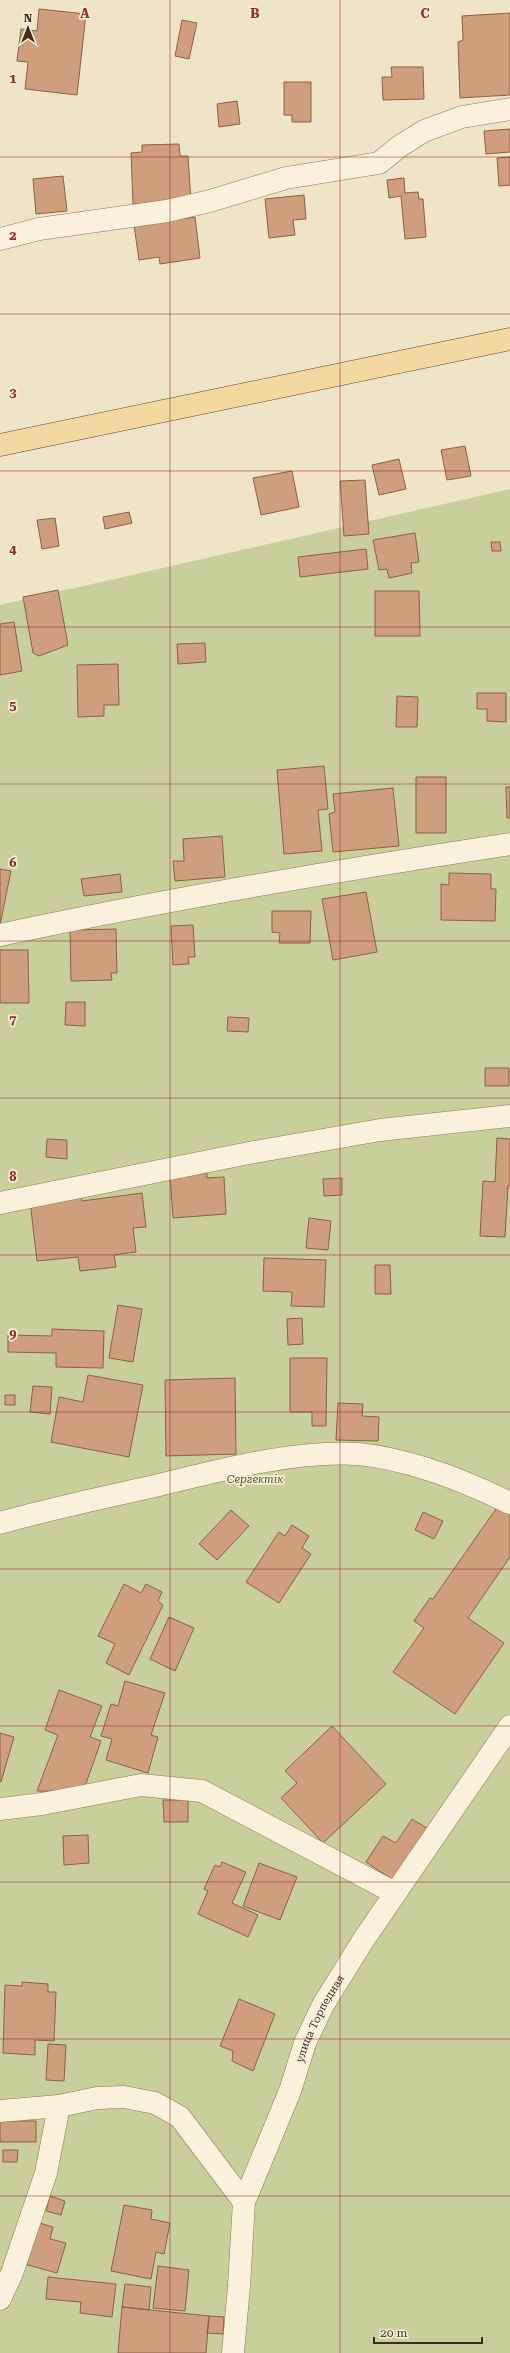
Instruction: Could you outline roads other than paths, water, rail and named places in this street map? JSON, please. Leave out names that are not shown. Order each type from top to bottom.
[{"type":"main road","points":[[0,445],[510,339]]},
{"type":"street","points":[[0,239],[39,229],[167,211],[210,201],[286,178],[379,163],[400,146],[424,132],[462,117],[510,109]]},
{"type":"street","points":[[0,935],[106,913],[346,869],[510,844]]},
{"type":"street","points":[[0,1202],[249,1152],[380,1130],[510,1116]]},
{"type":"street","points":[[0,1523],[206,1474],[310,1454],[358,1454],[398,1460],[432,1471],[510,1503]]},
{"type":"street","name":"улица Торпедная","points":[[233,2353],[240,2286],[244,2202],[290,2091],[305,2042],[323,2005],[395,1893],[510,1726]]},
{"type":"street","points":[[0,1809],[42,1804],[141,1785],[202,1791],[395,1893]]},
{"type":"street","points":[[0,2111],[59,2106],[104,2098],[124,2097],[155,2103],[180,2117],[244,2202]]},
{"type":"street","points":[[0,2299],[12,2273],[46,2173],[59,2106]]},
{"type":"park label","name":"Сергектік","points":[[255,1479]]}]
